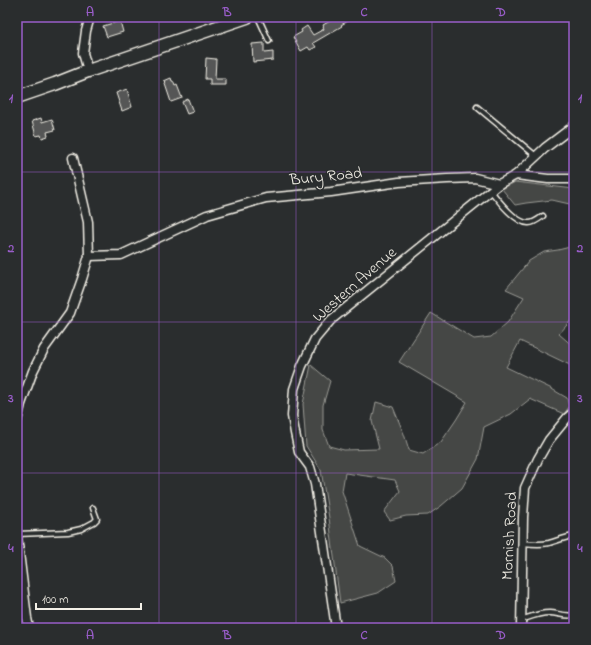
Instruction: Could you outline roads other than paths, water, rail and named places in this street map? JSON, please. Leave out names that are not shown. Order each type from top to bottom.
[{"type":"street","points":[[88,70],[83,53],[86,31],[90,17]]},
{"type":"street","points":[[17,97],[56,84],[88,70],[248,17]]},
{"type":"street","points":[[499,184],[516,174],[544,148],[574,126]]},
{"type":"street","points":[[17,421],[21,404],[33,371],[44,349],[70,313],[89,256],[88,222],[73,158]]},
{"type":"street","points":[[516,174],[548,179],[574,179]]},
{"type":"street","name":"Bury Road","points":[[89,256],[121,255],[207,215],[266,198],[331,192],[399,182],[446,179],[475,178],[499,184]]},
{"type":"street","name":"Western Avenue","points":[[336,628],[316,484],[310,467],[299,452],[292,416],[294,389],[302,366],[315,339],[331,320],[499,184]]},
{"type":"street","name":"Mornish Road","points":[[521,624],[525,488],[538,459],[549,440],[567,418],[574,412]]},
{"type":"street","points":[[17,535],[26,610],[30,628]]},
{"type":"lane","points":[[258,17],[269,41]]},
{"type":"lane","points":[[476,106],[536,156]]},
{"type":"lane","points":[[490,191],[503,207],[523,222],[534,222],[543,216]]},
{"type":"lane","points":[[17,535],[68,532],[81,529],[97,519],[93,508]]},
{"type":"lane","points":[[523,543],[550,543],[574,536]]},
{"type":"lane","points":[[521,624],[536,615],[543,613],[569,616],[574,615]]}]
